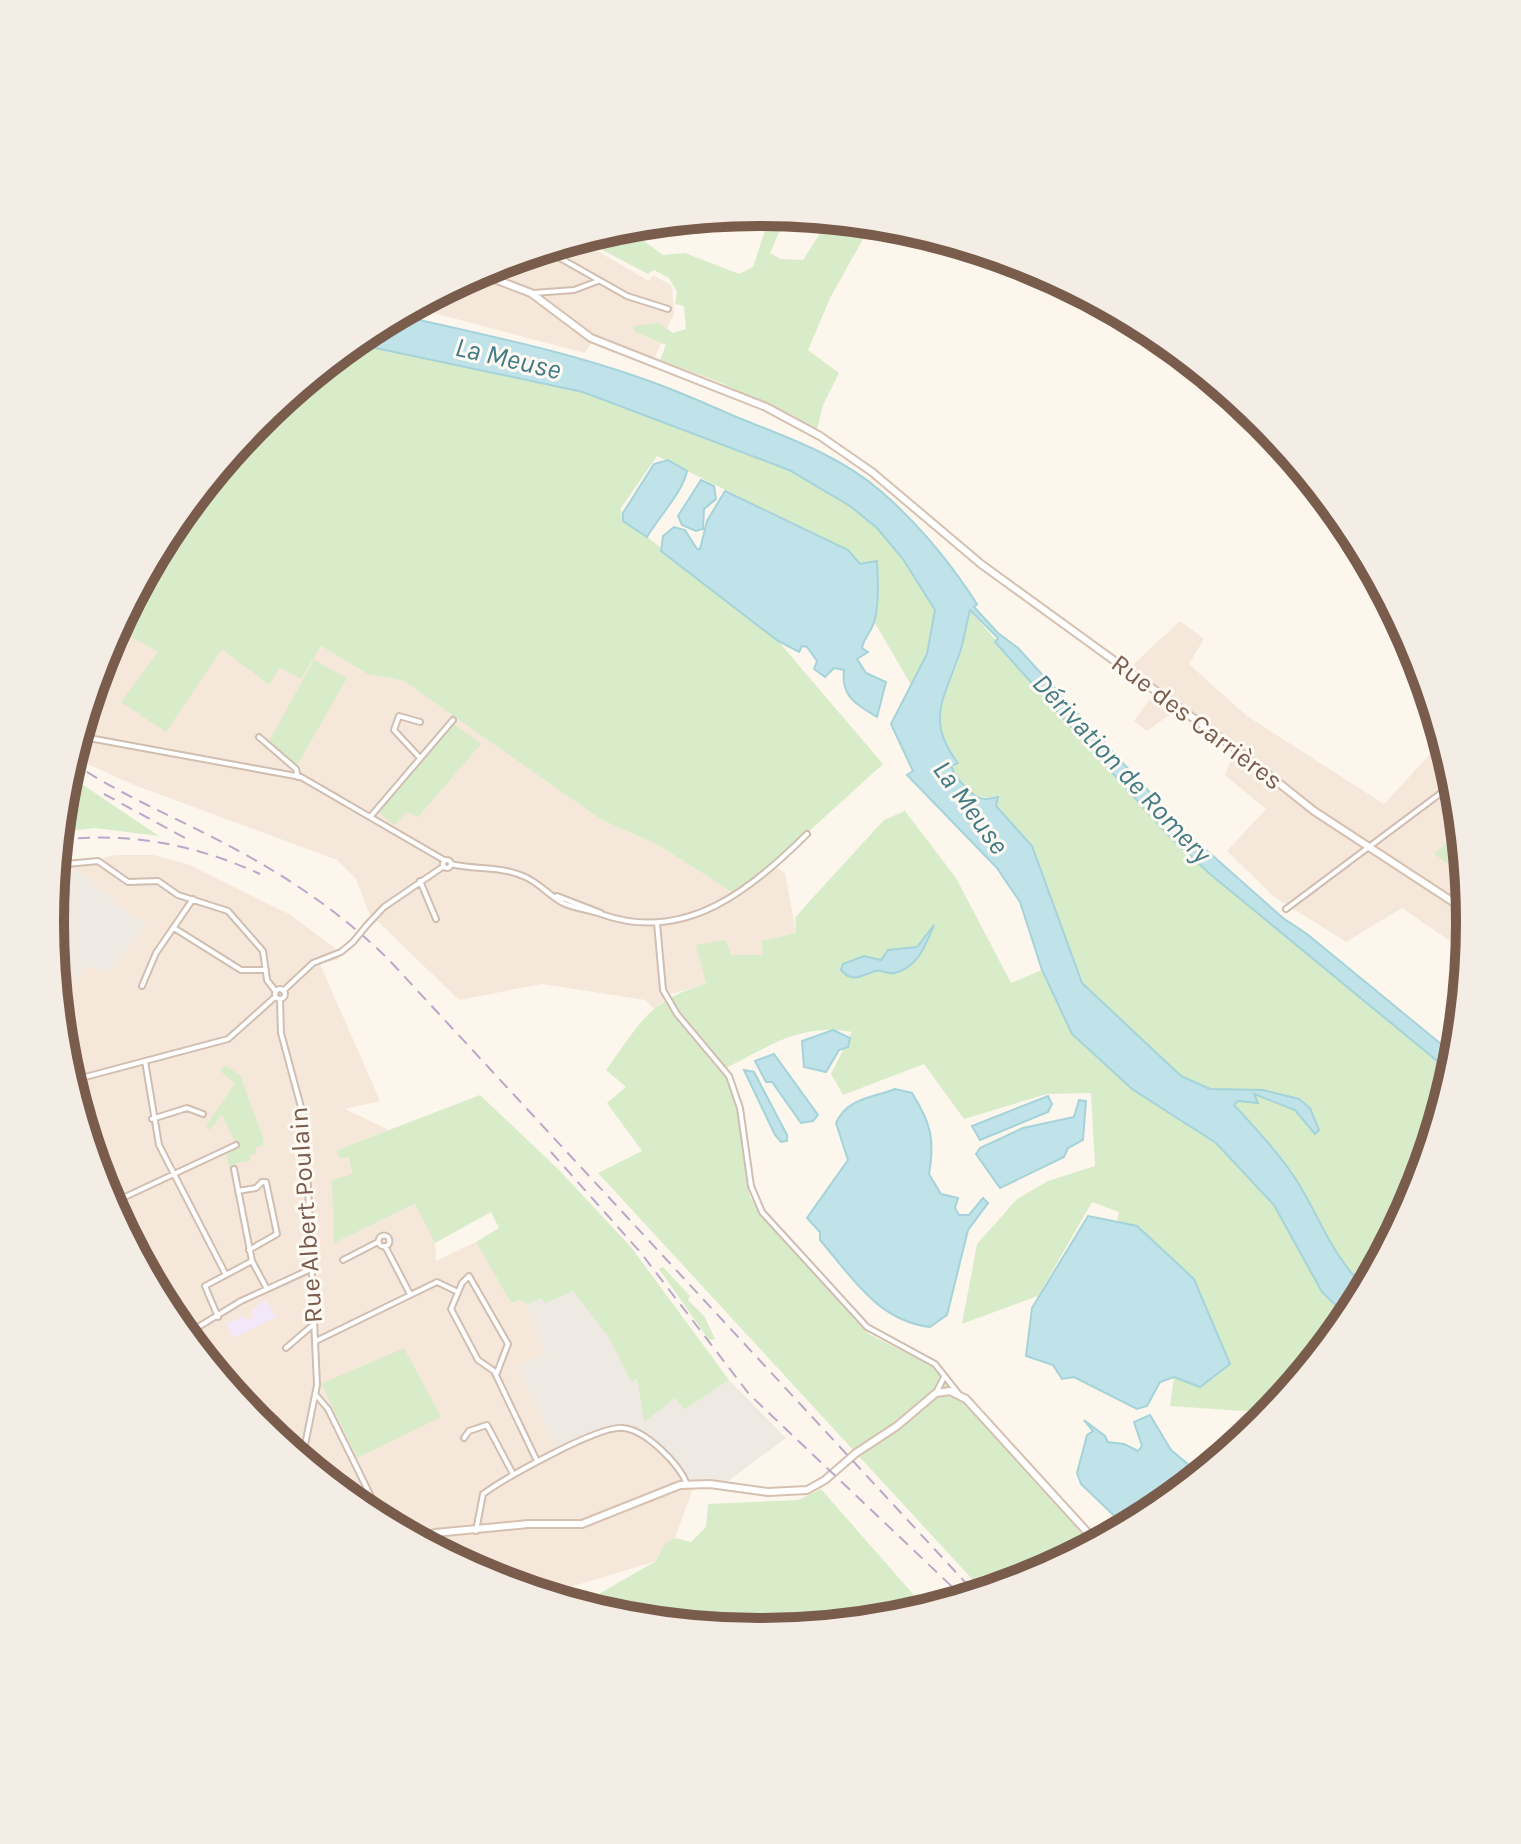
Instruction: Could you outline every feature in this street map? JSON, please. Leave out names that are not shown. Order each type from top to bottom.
[{"type":"main road","name":"Rue des Carrières","points":[[494,279],[531,293],[591,338],[766,407],[820,436],[872,472],[981,564],[1367,847],[1457,904]]},
{"type":"main road","points":[[430,1535],[528,1524],[582,1524],[687,1484],[768,1492],[812,1488],[897,1426],[936,1393],[958,1393],[1090,1535]]},
{"type":"street","points":[[556,256],[642,302],[668,309]]},
{"type":"street","points":[[531,293],[574,290],[598,281]]},
{"type":"street","points":[[420,722],[399,716],[394,730],[420,758]]},
{"type":"street","points":[[371,816],[453,720]]},
{"type":"street","points":[[259,737],[296,769],[298,777]]},
{"type":"street","points":[[89,738],[298,777],[371,816],[444,863],[517,873],[545,886],[554,895],[623,922],[657,923],[702,914],[728,902],[780,861],[807,834]]},
{"type":"street","points":[[1286,909],[1367,847],[1399,828],[1445,791]]},
{"type":"street","points":[[66,864],[100,861],[128,882],[158,881],[178,895],[219,906],[237,918],[263,951],[268,983],[277,996]]},
{"type":"street","points":[[82,1078],[228,1039],[309,966],[345,951],[384,907],[444,863]]},
{"type":"street","points":[[420,881],[436,919]]},
{"type":"street","points":[[142,986],[156,953],[194,899]]},
{"type":"street","points":[[657,923],[660,971],[667,1000],[729,1076],[740,1108],[751,1186],[762,1212],[867,1327],[935,1364],[958,1393]]},
{"type":"street","points":[[174,928],[241,970],[266,970]]},
{"type":"street","points":[[277,996],[285,995],[283,991]]},
{"type":"street","name":"Rue Albert Poulain","points":[[277,996],[281,1033],[305,1122],[317,1385],[304,1449]]},
{"type":"street","points":[[145,1061],[152,1119],[173,1175],[226,1275]]},
{"type":"street","points":[[152,1119],[187,1108],[203,1114]]},
{"type":"street","points":[[121,1199],[236,1145]]},
{"type":"street","points":[[234,1169],[252,1261],[267,1289]]},
{"type":"street","points":[[238,1191],[256,1188],[266,1182],[277,1234],[249,1250]]},
{"type":"street","points":[[343,1260],[378,1242],[382,1236],[387,1236],[390,1241],[385,1246]]},
{"type":"street","points":[[378,1242],[385,1246],[410,1295]]},
{"type":"street","points":[[218,1317],[204,1292],[205,1286],[252,1261]]},
{"type":"street","points":[[196,1329],[267,1289],[311,1269]]},
{"type":"street","points":[[486,1366],[499,1361],[509,1350],[508,1344],[474,1278],[465,1278],[451,1309],[473,1352],[486,1366],[496,1375],[537,1461]]},
{"type":"street","points":[[315,1342],[437,1282],[458,1292]]},
{"type":"street","points":[[286,1348],[314,1324]]},
{"type":"street","points":[[496,1375],[499,1361]]},
{"type":"street","points":[[936,1393],[945,1376]]},
{"type":"street","points":[[316,1395],[328,1409],[373,1500]]},
{"type":"street","points":[[464,1438],[469,1431],[487,1425],[513,1474]]},
{"type":"street","points":[[476,1531],[483,1494],[537,1461],[624,1428],[651,1443],[682,1473],[687,1484]]},
{"type":"shaded area","points":[[590,247],[649,281],[653,275],[672,286],[674,313],[652,364],[592,341],[585,353],[426,311],[452,297],[537,262]]},
{"type":"shaded area","points":[[1180,621],[1204,639],[1189,664],[1247,716],[1384,804],[1435,749],[1452,838],[1435,854],[1455,868],[1456,946],[1402,908],[1346,942],[1273,896],[1227,851],[1266,809],[1225,775],[1234,752],[1175,711],[1147,731],[1134,721],[1154,693],[1124,673]]},
{"type":"shaded area","points":[[127,634],[158,652],[222,649],[280,668],[321,646],[367,674],[404,681],[600,819],[660,846],[733,893],[773,864],[785,873],[796,933],[761,941],[764,955],[731,955],[697,945],[706,984],[671,994],[654,1009],[645,1000],[542,984],[459,1000],[369,913],[356,879],[337,860],[134,785],[83,762],[101,698]]},
{"type":"shaded area","points":[[115,855],[153,855],[187,864],[289,914],[335,948],[339,959],[320,964],[380,1101],[345,1109],[389,1130],[337,1150],[347,1156],[354,1174],[335,1242],[416,1204],[435,1243],[436,1261],[476,1242],[511,1303],[519,1300],[528,1304],[545,1354],[518,1367],[625,1426],[639,1430],[693,1488],[675,1538],[665,1543],[656,1561],[562,1590],[452,1547],[412,1525],[336,1475],[301,1446],[237,1381],[181,1309],[157,1270],[117,1189],[101,1146],[77,1058],[67,982],[69,985],[88,965],[145,926],[71,866]]},
{"type":"shaded area","points":[[66,866],[71,866],[145,926],[107,973],[88,965],[69,985],[65,968]]},
{"type":"shaded area","points":[[573,1291],[609,1338],[631,1382],[637,1377],[644,1421],[675,1398],[684,1410],[729,1380],[786,1438],[728,1481],[693,1488],[655,1443],[639,1430],[625,1426],[556,1448],[518,1367],[545,1354],[528,1304],[541,1298],[546,1304]]},
{"type":"shaded area","points":[[266,1300],[276,1317],[233,1338],[224,1319],[229,1323],[243,1316],[248,1321],[253,1317],[251,1311]]},
{"type":"green space","points":[[766,226],[782,226],[770,253],[781,259],[803,260],[823,229],[866,234],[830,298],[808,350],[839,373],[823,405],[817,430],[722,383],[660,360],[666,345],[634,331],[634,326],[658,323],[673,333],[686,329],[684,306],[675,304],[677,292],[669,278],[654,270],[648,274],[595,246],[638,237],[663,255],[685,253],[739,274],[753,267]]},
{"type":"green space","points":[[369,347],[583,392],[789,470],[850,506],[877,528],[903,559],[935,610],[927,654],[911,685],[875,623],[879,594],[848,550],[657,456],[621,508],[622,517],[778,641],[883,764],[773,864],[733,893],[660,846],[600,819],[404,681],[367,674],[321,646],[301,679],[280,668],[269,685],[222,649],[166,732],[121,702],[158,652],[127,634],[181,535],[237,463],[268,430],[336,369]]},
{"type":"green space","points":[[971,612],[1169,836],[1210,874],[1442,1065],[1420,1146],[1404,1189],[1358,1280],[1344,1268],[1299,1184],[1258,1130],[1224,1095],[1181,1076],[1082,983],[1032,846],[996,806],[995,796],[975,794],[954,773],[951,766],[956,760],[946,747],[940,721],[945,695],[960,655]]},
{"type":"green space","points":[[314,660],[347,678],[296,767],[267,745]]},
{"type":"green space","points":[[454,724],[481,744],[418,817],[407,812],[394,825],[378,812]]},
{"type":"green space","points":[[78,781],[159,836],[95,828],[70,831]]},
{"type":"green space","points":[[905,811],[956,878],[1011,983],[1042,970],[1072,1034],[1132,1089],[1216,1143],[1274,1205],[1322,1292],[1340,1309],[1313,1346],[1255,1412],[1170,1406],[1174,1377],[1138,1226],[1117,1222],[1119,1212],[1092,1202],[1038,1296],[962,1324],[977,1244],[1017,1199],[1048,1181],[1095,1166],[1091,1093],[1047,1094],[964,1119],[924,1064],[843,1095],[831,1074],[852,1032],[833,1030],[785,1038],[724,1069],[735,1092],[750,1197],[766,1220],[869,1334],[932,1366],[1086,1538],[977,1584],[598,1173],[642,1151],[607,1103],[626,1087],[606,1070],[637,1027],[658,1006],[686,990],[706,984],[696,945],[726,940],[731,955],[763,955],[761,941],[796,933],[795,918],[884,820]]},
{"type":"green space","points":[[1452,838],[1455,869],[1434,854]]},
{"type":"green space","points":[[225,1065],[240,1075],[263,1138],[263,1146],[256,1147],[256,1154],[249,1155],[250,1161],[236,1163],[236,1168],[230,1169],[226,1155],[238,1148],[222,1115],[210,1130],[206,1126],[235,1083],[220,1071]]},
{"type":"green space","points":[[480,1095],[558,1169],[631,1247],[729,1380],[684,1410],[675,1398],[644,1422],[637,1378],[631,1382],[609,1338],[573,1291],[545,1304],[541,1298],[528,1304],[519,1300],[511,1303],[476,1242],[499,1228],[491,1212],[435,1243],[415,1204],[334,1243],[332,1180],[353,1174],[348,1157],[340,1159],[337,1150]]},
{"type":"green space","points":[[663,1267],[690,1296],[688,1300],[704,1316],[715,1339],[709,1340],[659,1269]]},
{"type":"green space","points":[[404,1348],[441,1417],[357,1458],[321,1384]]},
{"type":"green space","points":[[821,1489],[918,1600],[851,1613],[760,1618],[670,1613],[592,1598],[656,1561],[665,1543],[675,1538],[691,1542],[706,1527],[708,1504],[798,1500]]},
{"type":"water","points":[[413,319],[530,346],[596,363],[680,393],[795,441],[850,468],[883,493],[922,531],[967,589],[977,604],[974,607],[998,633],[1018,648],[1186,832],[1283,918],[1307,934],[1446,1048],[1442,1065],[1210,874],[1169,836],[995,642],[998,638],[970,610],[940,711],[942,735],[958,763],[951,766],[953,771],[974,795],[985,799],[998,797],[996,806],[1032,846],[1082,983],[1181,1076],[1210,1089],[1263,1090],[1299,1099],[1310,1108],[1319,1130],[1315,1134],[1295,1110],[1254,1094],[1258,1103],[1238,1101],[1234,1105],[1285,1164],[1337,1253],[1358,1280],[1340,1309],[1322,1292],[1274,1205],[1216,1143],[1132,1089],[1072,1034],[1042,970],[1020,902],[997,868],[907,775],[913,771],[891,724],[927,654],[935,610],[903,559],[877,528],[850,506],[789,470],[583,392],[369,347]]},
{"type":"water","points":[[668,460],[687,471],[685,479],[647,537],[623,521],[623,513],[654,464]]},
{"type":"water","points":[[701,480],[714,486],[716,499],[704,509],[703,529],[696,531],[682,525],[678,516]]},
{"type":"water","points":[[725,491],[848,550],[860,564],[877,561],[875,619],[862,648],[868,652],[857,659],[866,673],[886,682],[877,717],[852,699],[845,687],[844,670],[834,668],[825,677],[814,669],[817,661],[807,647],[802,646],[799,652],[778,641],[661,551],[663,536],[674,527],[685,530],[700,549],[707,521]]},
{"type":"water","points":[[934,925],[920,954],[902,970],[892,973],[875,971],[854,978],[841,970],[843,964],[864,956],[881,960],[888,950],[917,947]]},
{"type":"water","points":[[833,1030],[850,1038],[848,1047],[839,1050],[826,1072],[804,1067],[802,1041]]},
{"type":"water","points":[[774,1054],[818,1115],[813,1121],[801,1123],[772,1082],[766,1082],[755,1061]]},
{"type":"water","points":[[744,1070],[754,1072],[787,1135],[787,1141],[781,1142],[775,1135]]},
{"type":"water","points":[[895,1089],[912,1093],[924,1114],[932,1151],[929,1174],[941,1194],[958,1198],[955,1208],[959,1215],[969,1215],[983,1198],[988,1203],[968,1230],[947,1315],[930,1327],[912,1323],[881,1307],[820,1240],[820,1232],[807,1218],[848,1160],[836,1123],[841,1115],[861,1100]]},
{"type":"water","points":[[1048,1096],[1052,1104],[1048,1112],[980,1140],[972,1126]]},
{"type":"water","points":[[1079,1100],[1086,1101],[1083,1140],[1068,1148],[1064,1157],[1000,1188],[976,1154],[980,1148],[1023,1128],[1074,1117]]},
{"type":"water","points":[[1088,1216],[1137,1226],[1194,1279],[1230,1364],[1200,1387],[1174,1377],[1160,1382],[1147,1406],[1137,1409],[1074,1377],[1062,1379],[1053,1365],[1026,1356],[1032,1308]]},
{"type":"water","points":[[1150,1415],[1171,1450],[1193,1468],[1118,1519],[1081,1484],[1077,1473],[1087,1435],[1093,1431],[1084,1420],[1108,1442],[1124,1444],[1138,1451],[1142,1446],[1134,1422]]},
{"type":"railway","points":[[81,768],[279,874],[337,914],[373,945],[969,1586]]},
{"type":"railway","points":[[104,794],[185,838]]},
{"type":"railway","points":[[69,839],[136,839],[161,843],[211,855],[260,874]]},
{"type":"railway","points":[[551,1152],[641,1253],[749,1394],[956,1590]]},
{"type":"water label","name":"La Meuse","points":[[508,358]]},
{"type":"water label","name":"Dérivation de Romery","points":[[1122,768]]},
{"type":"water label","name":"La Meuse","points":[[971,807]]}]
